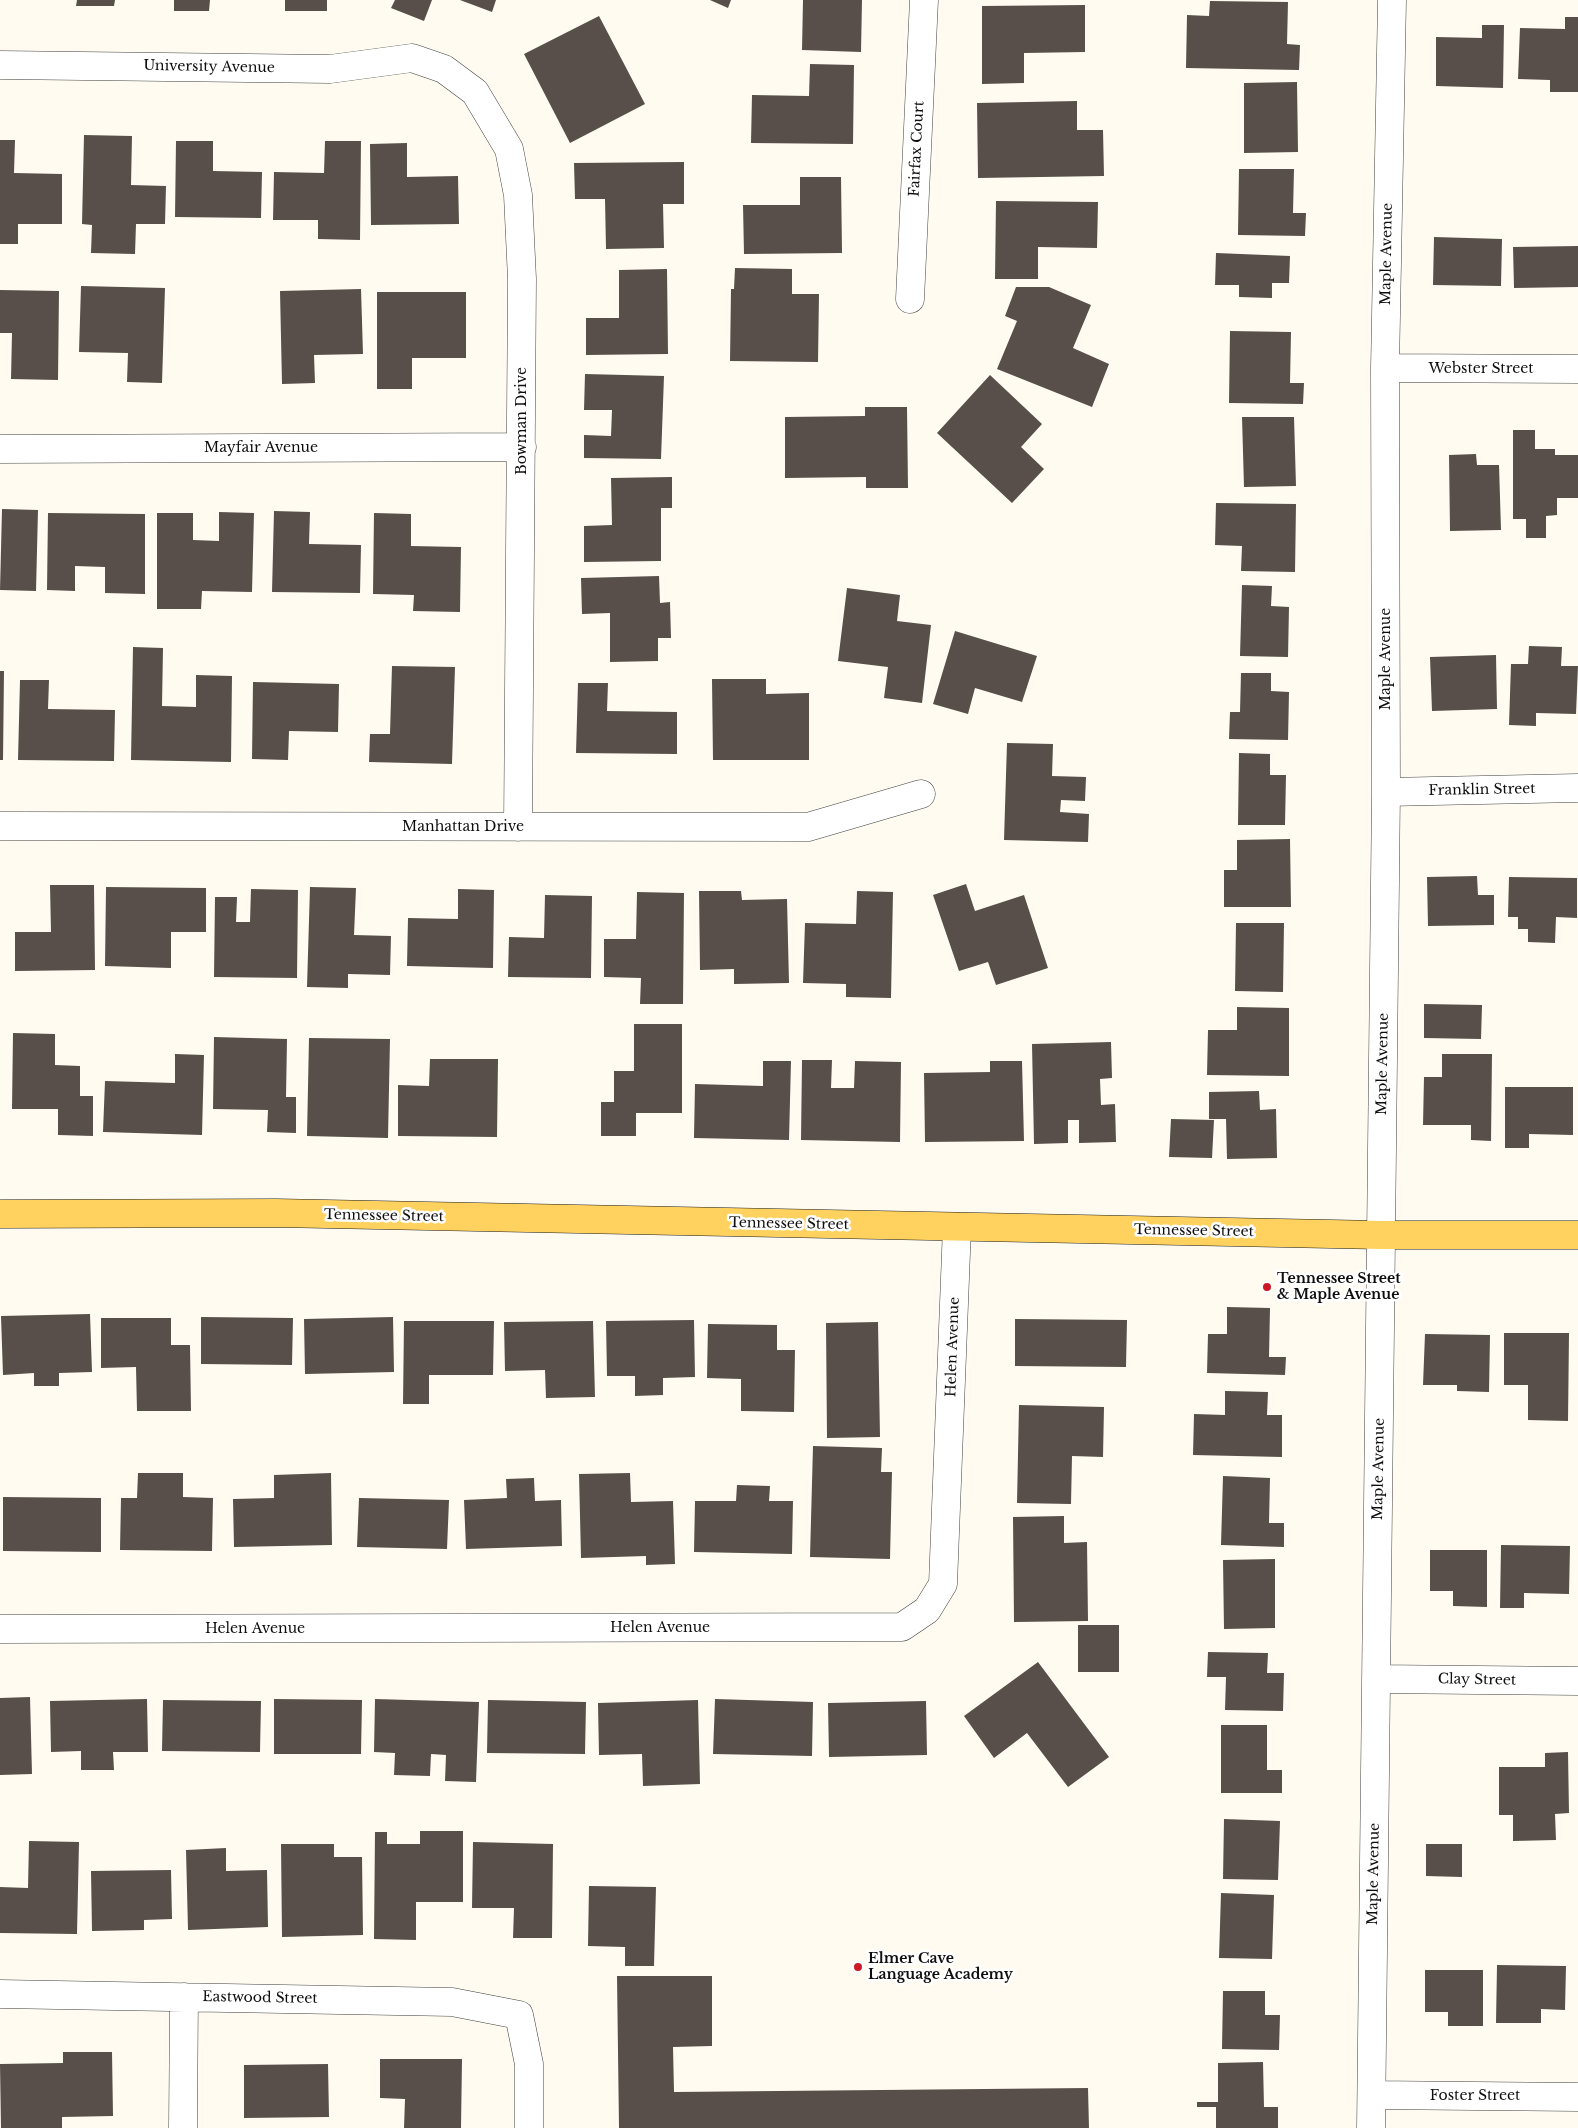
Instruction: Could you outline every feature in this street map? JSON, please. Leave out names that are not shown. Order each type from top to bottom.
[{"type":"main road","name":"Tennessee Street","points":[[0,1214],[286,1214],[1381,1235],[1578,1235]]},
{"type":"street","name":"Fairfax Court","points":[[910,299],[924,0]]},
{"type":"street","name":"Maple Avenue","points":[[1371,2128],[1386,792],[1385,368],[1392,0]]},
{"type":"street","name":"University Avenue","points":[[0,65],[330,68],[412,58],[418,60]]},
{"type":"street","name":"Bowman Drive","points":[[418,60],[444,68],[475,92],[509,149],[518,195],[522,279],[518,827]]},
{"type":"street","name":"Webster Street","points":[[1385,368],[1578,369]]},
{"type":"street","name":"Mayfair Avenue","points":[[0,449],[522,447]]},
{"type":"street","name":"Franklin Street","points":[[1386,792],[1578,788]]},
{"type":"street","name":"Manhattan Drive","points":[[0,826],[808,827],[921,794]]},
{"type":"street","name":"Helen Avenue","points":[[0,1629],[902,1628],[927,1610],[943,1584],[957,1227]]},
{"type":"street","name":"Clay Street","points":[[1376,1679],[1578,1681]]},
{"type":"street","name":"Eastwood Street","points":[[0,1994],[452,2002],[519,2015],[530,2064],[529,2128]]},
{"type":"street","points":[[183,2128],[184,1997]]},
{"type":"street","name":"Foster Street","points":[[1372,2095],[1578,2097]]},
{"type":"building","points":[[77,0],[115,0],[114,6],[76,6]]},
{"type":"building","points":[[174,0],[210,0],[209,11],[174,11]]},
{"type":"building","points":[[285,0],[327,0],[327,11],[285,11]]},
{"type":"building","points":[[395,0],[432,0],[424,21],[391,8]]},
{"type":"building","points":[[460,0],[496,0],[492,12]]},
{"type":"building","points":[[710,0],[731,0],[728,8]]},
{"type":"building","points":[[803,0],[862,0],[861,52],[802,50]]},
{"type":"building","points":[[1210,1],[1288,2],[1287,44],[1300,45],[1299,70],[1186,68],[1187,15],[1209,16]]},
{"type":"building","points":[[1085,5],[1085,52],[1024,53],[1024,83],[982,84],[982,6]]},
{"type":"building","points":[[599,16],[645,104],[570,143],[524,54]]},
{"type":"building","points":[[1565,17],[1578,17],[1578,92],[1550,92],[1550,80],[1518,79],[1520,28],[1565,29]]},
{"type":"building","points":[[1482,25],[1504,25],[1503,88],[1436,86],[1436,37],[1482,38]]},
{"type":"building","points":[[810,64],[854,65],[853,144],[751,143],[752,95],[809,96]]},
{"type":"building","points":[[1297,82],[1298,152],[1244,153],[1244,83]]},
{"type":"building","points":[[1077,101],[1077,130],[1103,130],[1104,176],[978,178],[977,103]]},
{"type":"building","points":[[84,135],[132,136],[131,185],[166,186],[165,224],[136,224],[135,254],[91,253],[92,225],[82,224]]},
{"type":"building","points":[[0,140],[15,140],[14,173],[62,174],[62,224],[18,224],[18,244],[0,244]]},
{"type":"building","points":[[176,141],[213,141],[213,171],[262,172],[261,218],[175,217]]},
{"type":"building","points":[[325,141],[361,141],[360,240],[318,239],[318,220],[273,220],[274,172],[324,173]]},
{"type":"building","points":[[407,143],[407,177],[458,176],[459,224],[371,225],[370,144]]},
{"type":"building","points":[[684,162],[684,204],[663,204],[664,248],[606,249],[605,199],[575,199],[574,163]]},
{"type":"building","points":[[1239,169],[1294,169],[1293,213],[1306,213],[1305,236],[1238,235]]},
{"type":"building","points":[[800,177],[841,177],[842,253],[744,254],[743,205],[800,205]]},
{"type":"building","points":[[996,201],[1098,202],[1097,248],[1038,247],[1038,279],[995,279]]},
{"type":"building","points":[[1434,237],[1502,239],[1501,286],[1433,285]]},
{"type":"building","points":[[1578,246],[1578,287],[1514,288],[1513,247]]},
{"type":"building","points":[[1216,253],[1290,256],[1289,283],[1272,283],[1272,298],[1239,297],[1239,285],[1215,285]]},
{"type":"building","points":[[735,268],[792,269],[792,294],[819,294],[818,362],[730,361],[731,289],[734,289]]},
{"type":"building","points":[[667,269],[668,354],[586,355],[586,318],[619,318],[619,270]]},
{"type":"building","points":[[81,286],[165,288],[162,383],[127,382],[128,353],[79,352]]},
{"type":"building","points":[[1016,287],[1049,287],[1091,305],[1073,348],[1109,364],[1092,407],[997,369],[1017,321],[1005,316]]},
{"type":"building","points":[[361,289],[363,354],[314,355],[315,383],[282,384],[280,291]]},
{"type":"building","points":[[0,290],[59,291],[58,380],[11,379],[12,333],[0,333]]},
{"type":"building","points":[[377,292],[466,292],[466,358],[412,358],[412,389],[377,389]]},
{"type":"building","points":[[1230,331],[1291,332],[1290,383],[1304,383],[1303,404],[1229,403]]},
{"type":"building","points":[[585,374],[664,376],[661,459],[584,458],[584,435],[611,436],[612,410],[584,410]]},
{"type":"building","points":[[990,375],[1042,424],[1021,447],[1044,469],[1012,503],[937,433]]},
{"type":"building","points":[[865,407],[907,407],[908,488],[866,488],[866,477],[785,478],[785,417],[865,416]]},
{"type":"building","points":[[1242,417],[1294,417],[1296,486],[1244,487]]},
{"type":"building","points":[[1513,430],[1535,430],[1535,449],[1555,449],[1555,455],[1578,455],[1578,498],[1557,498],[1557,515],[1546,516],[1546,538],[1526,538],[1526,519],[1513,519]]},
{"type":"building","points":[[1476,454],[1477,465],[1499,465],[1501,530],[1450,531],[1449,455]]},
{"type":"building","points":[[672,477],[672,508],[661,508],[661,561],[584,562],[584,526],[612,525],[611,478]]},
{"type":"building","points":[[1216,503],[1296,504],[1295,572],[1241,571],[1242,546],[1215,545]]},
{"type":"building","points":[[2,509],[38,510],[36,591],[0,590]]},
{"type":"building","points":[[274,511],[310,512],[309,544],[361,545],[360,593],[272,592]]},
{"type":"building","points":[[219,512],[254,513],[252,592],[202,591],[201,609],[157,609],[157,513],[193,513],[193,540],[219,541]]},
{"type":"building","points":[[48,513],[145,514],[145,594],[105,593],[105,567],[75,566],[75,591],[47,590]]},
{"type":"building","points":[[374,513],[411,514],[411,546],[461,547],[460,612],[413,611],[414,595],[373,594]]},
{"type":"building","points":[[659,576],[660,603],[670,602],[671,638],[658,638],[658,661],[610,662],[610,613],[582,614],[581,578]]},
{"type":"building","points":[[1242,585],[1272,586],[1271,606],[1289,607],[1288,657],[1240,656]]},
{"type":"building","points":[[847,588],[900,595],[897,621],[931,625],[922,703],[884,698],[888,667],[838,661]]},
{"type":"building","points":[[955,631],[1037,656],[1022,702],[975,688],[968,714],[933,704]]},
{"type":"building","points":[[1529,646],[1562,647],[1561,666],[1578,666],[1576,714],[1536,713],[1536,726],[1509,725],[1511,664],[1528,664]]},
{"type":"building","points":[[133,647],[163,648],[162,706],[196,707],[196,675],[232,676],[231,762],[131,760]]},
{"type":"building","points":[[1496,655],[1497,709],[1432,711],[1430,657]]},
{"type":"building","points":[[392,666],[455,667],[452,764],[369,762],[370,734],[390,734]]},
{"type":"building","points":[[0,671],[4,671],[3,760],[0,760]]},
{"type":"building","points":[[1241,673],[1271,673],[1271,691],[1289,692],[1288,740],[1229,739],[1230,712],[1240,712]]},
{"type":"building","points":[[712,679],[766,679],[766,694],[809,693],[809,760],[713,760]]},
{"type":"building","points":[[20,680],[49,680],[48,709],[115,710],[114,761],[18,760]]},
{"type":"building","points":[[253,682],[339,684],[338,732],[289,731],[288,760],[252,759]]},
{"type":"building","points":[[578,683],[608,683],[607,711],[677,712],[677,754],[576,753]]},
{"type":"building","points":[[1007,743],[1053,744],[1052,776],[1086,777],[1085,801],[1061,800],[1060,812],[1089,814],[1088,842],[1004,840]]},
{"type":"building","points":[[1239,753],[1270,754],[1270,775],[1286,775],[1285,825],[1238,825]]},
{"type":"building","points":[[1290,839],[1291,907],[1224,907],[1224,870],[1237,870],[1237,840]]},
{"type":"building","points":[[1477,876],[1478,895],[1494,895],[1494,925],[1428,926],[1427,877]]},
{"type":"building","points":[[1509,877],[1577,878],[1577,918],[1556,917],[1555,943],[1528,942],[1528,929],[1518,929],[1518,917],[1508,917]]},
{"type":"building","points":[[966,884],[975,911],[1024,895],[1048,968],[996,985],[988,962],[959,971],[933,895]]},
{"type":"building","points":[[50,885],[94,885],[95,970],[15,971],[15,932],[51,932]]},
{"type":"building","points":[[106,887],[206,888],[206,932],[171,932],[171,968],[105,966]]},
{"type":"building","points":[[310,887],[356,888],[354,935],[391,936],[390,975],[348,974],[348,988],[307,987]]},
{"type":"building","points":[[251,889],[298,890],[297,978],[214,977],[215,897],[237,897],[236,922],[250,922]]},
{"type":"building","points":[[458,889],[494,890],[493,968],[407,966],[408,918],[458,919]]},
{"type":"building","points":[[699,891],[741,891],[742,900],[787,899],[789,983],[734,984],[734,969],[700,970]]},
{"type":"building","points":[[857,891],[893,892],[891,998],[846,997],[846,984],[803,983],[805,923],[856,924]]},
{"type":"building","points":[[637,892],[684,893],[683,1004],[640,1004],[641,978],[604,977],[604,939],[636,939]]},
{"type":"building","points":[[545,895],[592,896],[591,978],[508,977],[509,937],[544,938]]},
{"type":"building","points":[[1236,923],[1284,923],[1283,992],[1235,991]]},
{"type":"building","points":[[1424,1004],[1482,1005],[1481,1039],[1424,1038]]},
{"type":"building","points":[[1237,1007],[1289,1008],[1289,1076],[1207,1075],[1208,1030],[1237,1030]]},
{"type":"building","points":[[634,1024],[682,1024],[682,1113],[636,1113],[636,1136],[601,1136],[601,1102],[614,1102],[614,1071],[634,1071]]},
{"type":"building","points":[[13,1033],[55,1034],[55,1065],[80,1066],[80,1096],[93,1096],[93,1136],[58,1135],[58,1109],[12,1109]]},
{"type":"building","points":[[214,1037],[287,1039],[286,1097],[296,1097],[296,1133],[267,1132],[268,1110],[213,1109]]},
{"type":"building","points":[[309,1038],[390,1039],[388,1138],[307,1136]]},
{"type":"building","points":[[1111,1042],[1112,1078],[1100,1079],[1101,1105],[1115,1104],[1116,1142],[1079,1143],[1079,1120],[1068,1120],[1068,1143],[1034,1144],[1032,1044]]},
{"type":"building","points":[[175,1054],[204,1055],[202,1135],[103,1132],[105,1081],[175,1083]]},
{"type":"building","points":[[1442,1054],[1492,1054],[1491,1141],[1471,1140],[1471,1125],[1423,1125],[1424,1077],[1442,1077]]},
{"type":"building","points":[[430,1059],[498,1059],[497,1137],[398,1136],[398,1085],[429,1086]]},
{"type":"building","points":[[802,1060],[832,1060],[831,1088],[854,1088],[855,1061],[901,1062],[900,1142],[801,1140]]},
{"type":"building","points":[[763,1061],[791,1061],[789,1140],[694,1138],[695,1084],[763,1086]]},
{"type":"building","points":[[990,1061],[1022,1061],[1024,1141],[925,1142],[924,1073],[990,1072]]},
{"type":"building","points":[[1505,1087],[1573,1087],[1573,1135],[1529,1134],[1529,1148],[1505,1148]]},
{"type":"building","points":[[1259,1091],[1260,1110],[1276,1109],[1277,1158],[1227,1159],[1226,1119],[1209,1119],[1209,1092]]},
{"type":"building","points":[[1171,1119],[1214,1120],[1212,1158],[1169,1157]]},
{"type":"building","points":[[1227,1307],[1270,1308],[1269,1357],[1286,1357],[1285,1375],[1207,1373],[1208,1334],[1227,1334]]},
{"type":"building","points":[[90,1314],[92,1372],[59,1373],[59,1386],[34,1386],[34,1373],[3,1375],[1,1316]]},
{"type":"building","points":[[201,1317],[293,1318],[292,1365],[201,1364]]},
{"type":"building","points":[[393,1317],[394,1372],[305,1374],[304,1319]]},
{"type":"building","points":[[101,1318],[171,1318],[171,1345],[190,1345],[191,1411],[137,1411],[136,1367],[101,1368]]},
{"type":"building","points":[[1015,1319],[1127,1320],[1126,1367],[1015,1366]]},
{"type":"building","points":[[694,1320],[695,1377],[663,1378],[663,1395],[635,1396],[635,1376],[607,1376],[606,1321]]},
{"type":"building","points":[[404,1321],[494,1321],[493,1375],[429,1375],[429,1404],[403,1404]]},
{"type":"building","points":[[593,1321],[595,1397],[546,1398],[545,1370],[505,1371],[504,1322]]},
{"type":"building","points":[[878,1322],[880,1437],[827,1438],[826,1323]]},
{"type":"building","points":[[708,1324],[777,1325],[777,1350],[795,1350],[794,1412],[741,1411],[741,1379],[707,1378]]},
{"type":"building","points":[[1504,1333],[1569,1333],[1568,1421],[1528,1420],[1528,1385],[1504,1385]]},
{"type":"building","points":[[1425,1334],[1490,1335],[1489,1392],[1457,1391],[1457,1385],[1423,1385]]},
{"type":"building","points":[[1225,1391],[1268,1392],[1267,1415],[1282,1415],[1282,1457],[1193,1455],[1194,1414],[1225,1415]]},
{"type":"building","points":[[1019,1405],[1104,1407],[1103,1457],[1072,1456],[1071,1504],[1017,1503]]},
{"type":"building","points":[[813,1446],[882,1448],[881,1472],[892,1472],[890,1559],[810,1557]]},
{"type":"building","points":[[138,1473],[183,1473],[183,1497],[213,1498],[212,1551],[120,1550],[121,1498],[137,1498]]},
{"type":"building","points":[[331,1473],[332,1545],[234,1547],[233,1499],[274,1498],[274,1475]]},
{"type":"building","points":[[630,1473],[631,1502],[673,1501],[675,1564],[646,1565],[646,1556],[581,1558],[579,1474]]},
{"type":"building","points":[[1223,1476],[1270,1478],[1269,1523],[1284,1523],[1284,1547],[1221,1545]]},
{"type":"building","points":[[534,1478],[535,1501],[561,1500],[562,1546],[466,1549],[464,1500],[507,1498],[506,1479]]},
{"type":"building","points":[[737,1485],[770,1486],[769,1501],[793,1501],[792,1554],[694,1552],[695,1501],[736,1501]]},
{"type":"building","points":[[3,1497],[101,1498],[101,1552],[3,1551]]},
{"type":"building","points":[[359,1498],[449,1500],[447,1549],[357,1547]]},
{"type":"building","points":[[1064,1516],[1064,1543],[1087,1542],[1088,1621],[1014,1622],[1013,1517]]},
{"type":"building","points":[[1501,1545],[1570,1546],[1569,1594],[1524,1593],[1524,1608],[1500,1608]]},
{"type":"building","points":[[1430,1550],[1487,1550],[1487,1607],[1453,1606],[1453,1591],[1430,1591]]},
{"type":"building","points":[[1275,1559],[1275,1628],[1224,1629],[1223,1560]]},
{"type":"building","points":[[1078,1625],[1119,1625],[1119,1672],[1078,1672]]},
{"type":"building","points":[[1208,1652],[1268,1653],[1267,1673],[1284,1673],[1283,1711],[1225,1710],[1226,1677],[1207,1677]]},
{"type":"building","points":[[1038,1662],[1109,1757],[1068,1787],[1027,1733],[994,1758],[964,1716]]},
{"type":"building","points":[[30,1697],[32,1774],[0,1775],[0,1698]]},
{"type":"building","points":[[147,1699],[148,1752],[113,1752],[114,1770],[81,1770],[81,1751],[51,1752],[50,1701]]},
{"type":"building","points":[[274,1699],[362,1700],[361,1754],[274,1754]]},
{"type":"building","points":[[375,1699],[479,1702],[476,1782],[445,1781],[446,1755],[431,1754],[430,1776],[394,1775],[395,1753],[374,1752]]},
{"type":"building","points":[[715,1699],[813,1702],[812,1756],[713,1754]]},
{"type":"building","points":[[163,1700],[261,1701],[260,1752],[162,1751]]},
{"type":"building","points":[[488,1700],[586,1702],[585,1754],[487,1753]]},
{"type":"building","points":[[698,1700],[700,1784],[643,1786],[642,1754],[599,1755],[598,1703]]},
{"type":"building","points":[[926,1701],[927,1755],[829,1757],[828,1703]]},
{"type":"building","points":[[1221,1725],[1267,1725],[1267,1770],[1282,1770],[1282,1793],[1221,1793]]},
{"type":"building","points":[[1568,1752],[1569,1813],[1555,1814],[1556,1840],[1513,1841],[1513,1815],[1499,1815],[1499,1767],[1545,1767],[1545,1753]]},
{"type":"building","points":[[1224,1819],[1280,1821],[1278,1880],[1223,1879]]},
{"type":"building","points":[[420,1831],[463,1831],[463,1902],[416,1902],[416,1940],[374,1939],[375,1832],[387,1832],[387,1844],[420,1844]]},
{"type":"building","points":[[29,1841],[79,1842],[77,1934],[0,1933],[0,1887],[28,1888]]},
{"type":"building","points":[[473,1842],[553,1844],[552,1938],[513,1938],[514,1908],[472,1908]]},
{"type":"building","points":[[281,1844],[334,1844],[334,1857],[362,1857],[363,1935],[282,1937]]},
{"type":"building","points":[[1426,1844],[1462,1844],[1462,1877],[1426,1876]]},
{"type":"building","points":[[226,1848],[226,1871],[267,1870],[268,1927],[188,1930],[186,1850]]},
{"type":"building","points":[[171,1870],[172,1919],[144,1920],[144,1930],[92,1931],[91,1871]]},
{"type":"building","points":[[589,1886],[656,1887],[654,1966],[625,1966],[625,1947],[588,1946]]},
{"type":"building","points":[[1221,1893],[1274,1895],[1272,1959],[1219,1958]]},
{"type":"building","points":[[1497,1965],[1566,1966],[1565,2010],[1541,2009],[1541,2023],[1496,2023]]},
{"type":"building","points":[[1425,1970],[1483,1970],[1483,2026],[1448,2026],[1448,2012],[1425,2012]]},
{"type":"building","points":[[617,1976],[712,1976],[712,2046],[673,2047],[674,2092],[1088,2088],[1089,2128],[619,2128]]},
{"type":"building","points":[[1223,1991],[1265,1991],[1265,2015],[1280,2015],[1279,2050],[1222,2049]]},
{"type":"building","points":[[63,2052],[112,2052],[113,2116],[62,2117],[62,2128],[1,2128],[0,2064],[63,2063]]},
{"type":"building","points":[[380,2059],[462,2059],[461,2128],[404,2128],[405,2099],[380,2098]]},
{"type":"building","points":[[1263,2062],[1264,2107],[1278,2107],[1278,2128],[1216,2128],[1216,2107],[1197,2107],[1197,2102],[1218,2102],[1218,2063]]},
{"type":"building","points":[[328,2064],[329,2117],[244,2118],[244,2065]]},
{"type":"place","name":"Tennessee Street & Maple Avenue","points":[[1267,1287]]},
{"type":"place","name":"Elmer Cave Language Academy","points":[[858,1967]]}]
